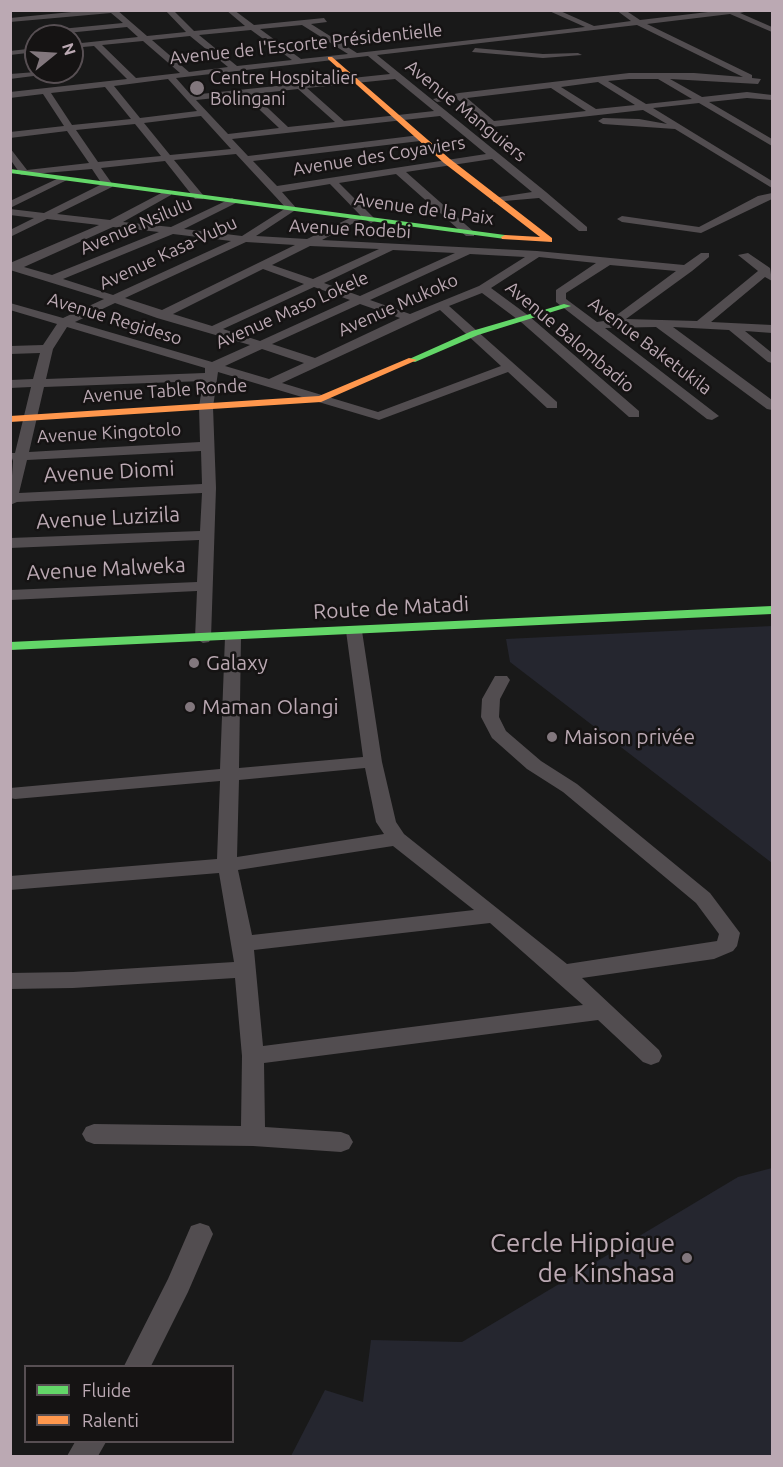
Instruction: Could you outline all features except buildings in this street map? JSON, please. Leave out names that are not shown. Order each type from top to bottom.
[{"type":"street","points":[[168,10],[190,33],[235,69]]},
{"type":"street","points":[[229,10],[298,61]]},
{"type":"street","points":[[550,10],[596,28]]},
{"type":"street","points":[[437,99],[551,84],[658,75],[762,83],[639,23],[619,10]]},
{"type":"street","name":"Avenue de l'Escorte Présidentielle","points":[[10,95],[81,82],[107,83],[749,10]]},
{"type":"street","points":[[10,20],[112,11],[186,74]]},
{"type":"street","points":[[731,13],[772,30]]},
{"type":"street","points":[[84,45],[324,20]]},
{"type":"street","points":[[53,21],[56,24]]},
{"type":"street","points":[[303,22],[355,55]]},
{"type":"street","points":[[84,29],[127,25]]},
{"type":"street","points":[[96,44],[133,80]]},
{"type":"street","points":[[434,46],[543,56],[578,55]]},
{"type":"street","name":"Avenue Manguiers","points":[[369,53],[491,156],[542,194],[583,229]]},
{"type":"street","name":"Avenue de la Paix","points":[[17,172],[470,234],[549,240],[447,161],[330,58]]},
{"type":"street","points":[[658,75],[772,143]]},
{"type":"street","points":[[169,76],[292,209]]},
{"type":"street","points":[[189,98],[397,76]]},
{"type":"street","points":[[598,79],[772,185]]},
{"type":"street","points":[[107,83],[199,197]]},
{"type":"street","points":[[551,84],[594,112]]},
{"type":"street","points":[[299,85],[342,124]]},
{"type":"street","points":[[10,234],[108,184],[45,90]]},
{"type":"street","points":[[245,91],[286,130]]},
{"type":"street","points":[[459,96],[492,124],[751,95],[772,97]]},
{"type":"street","points":[[10,135],[204,113]]},
{"type":"street","points":[[225,137],[440,113]]},
{"type":"street","points":[[573,123],[639,122],[687,133]]},
{"type":"street","points":[[10,151],[17,172],[240,155],[420,138]]},
{"type":"street","name":"Avenue des Coyaviers","points":[[273,190],[447,161],[491,156]]},
{"type":"street","points":[[397,169],[470,234]]},
{"type":"street","points":[[10,205],[64,178]]},
{"type":"street","points":[[161,315],[305,243],[364,219],[332,181]]},
{"type":"street","points":[[12,267],[111,224],[167,193]]},
{"type":"street","points":[[497,200],[542,194]]},
{"type":"street","points":[[622,219],[701,230],[762,198],[772,196]]},
{"type":"street","name":"Avenue Nsilulu","points":[[53,279],[174,230],[232,201]]},
{"type":"street","name":"Avenue Kasa-Vubu","points":[[64,322],[244,239],[292,209]]},
{"type":"street","name":"Avenue Rodebi","points":[[10,212],[244,239],[537,254],[688,268]]},
{"type":"street","points":[[212,330],[389,248]]},
{"type":"street","name":"Avenue Maso Lokele","points":[[203,638],[209,488],[206,407],[211,372],[260,344],[364,300],[470,251]]},
{"type":"street","name":"Avenue Mukoko","points":[[271,383],[410,318],[483,288],[537,254]]},
{"type":"street","points":[[614,323],[705,255]]},
{"type":"street","points":[[700,325],[769,275],[744,255]]},
{"type":"street","points":[[567,306],[558,297],[560,292],[609,260]]},
{"type":"street","points":[[263,265],[410,318]]},
{"type":"street","points":[[12,267],[315,363]]},
{"type":"street","name":"Avenue Balombadio","points":[[483,288],[525,319],[634,414]]},
{"type":"street","points":[[441,305],[475,333],[552,405]]},
{"type":"street","name":"Avenue Regideso","points":[[10,306],[211,372],[271,383],[382,416],[512,367]]},
{"type":"street","name":"Avenue Table Ronde","points":[[10,419],[321,399],[475,333],[567,306]]},
{"type":"street","name":"Avenue Baketukila","points":[[567,306],[712,416]]},
{"type":"street","points":[[10,318],[43,316]]},
{"type":"street","points":[[11,499],[16,456],[30,418],[47,349],[64,322]]},
{"type":"street","points":[[596,326],[614,323],[659,323],[772,329]]},
{"type":"street","points":[[659,323],[772,406]]},
{"type":"street","points":[[732,327],[772,359]]},
{"type":"street","points":[[10,350],[47,349]]},
{"type":"street","points":[[10,384],[211,372]]},
{"type":"street","name":"Avenue Kingotolo","points":[[16,456],[208,446]]},
{"type":"street","name":"Avenue Diomi","points":[[11,499],[209,488]]},
{"type":"street","name":"Avenue Luzizila","points":[[10,543],[207,535]]},
{"type":"street","name":"Avenue Malweka","points":[[10,595],[204,586]]},
{"type":"street","name":"Route de Matadi","points":[[10,646],[772,610]]},
{"type":"street","points":[[354,631],[373,762],[386,822],[397,839],[495,915],[563,973],[651,1056]]},
{"type":"street","points":[[233,637],[227,865],[246,969],[253,1056],[253,1136]]},
{"type":"street","points":[[501,680],[491,699],[490,717],[498,734],[534,765],[570,788],[703,898],[730,933],[726,946],[714,951],[631,961],[563,973]]},
{"type":"street","points":[[15,793],[373,762]]},
{"type":"street","points":[[10,883],[227,865],[397,839]]},
{"type":"street","points":[[243,944],[495,915]]},
{"type":"street","points":[[10,981],[73,981],[246,969]]},
{"type":"street","points":[[253,1056],[601,1011]]},
{"type":"street","points":[[94,1134],[253,1136],[341,1142]]},
{"type":"street","points":[[138,1365],[179,1284],[200,1234]]},
{"type":"street","points":[[81,1456],[91,1443]]},
{"type":"shaded area","points":[[772,626],[772,863],[510,662],[506,639]]},
{"type":"shaded area","name":"Cercle Hippique de Kinshasa","points":[[772,1168],[772,1456],[291,1456],[325,1390],[363,1402],[371,1340],[462,1342],[738,1177]]},
{"type":"traffic: fast","points":[[10,171],[505,237]]},
{"type":"traffic: fast","points":[[412,360],[475,333],[567,306]]},
{"type":"traffic: fast","points":[[10,646],[772,610]]},
{"type":"traffic: slow","points":[[330,58],[447,161],[549,240],[505,237]]},
{"type":"traffic: slow","points":[[10,419],[321,399],[412,360]]},
{"type":"place","name":"Centre Hospitalier Bolingani","points":[[197,88]]},
{"type":"place","name":"Galaxy","points":[[194,663]]},
{"type":"place","name":"Maman Olangi","points":[[190,707]]},
{"type":"place","name":"Maison privée","points":[[552,737]]},
{"type":"place","name":"Cercle Hippique de Kinshasa","points":[[687,1258]]}]
